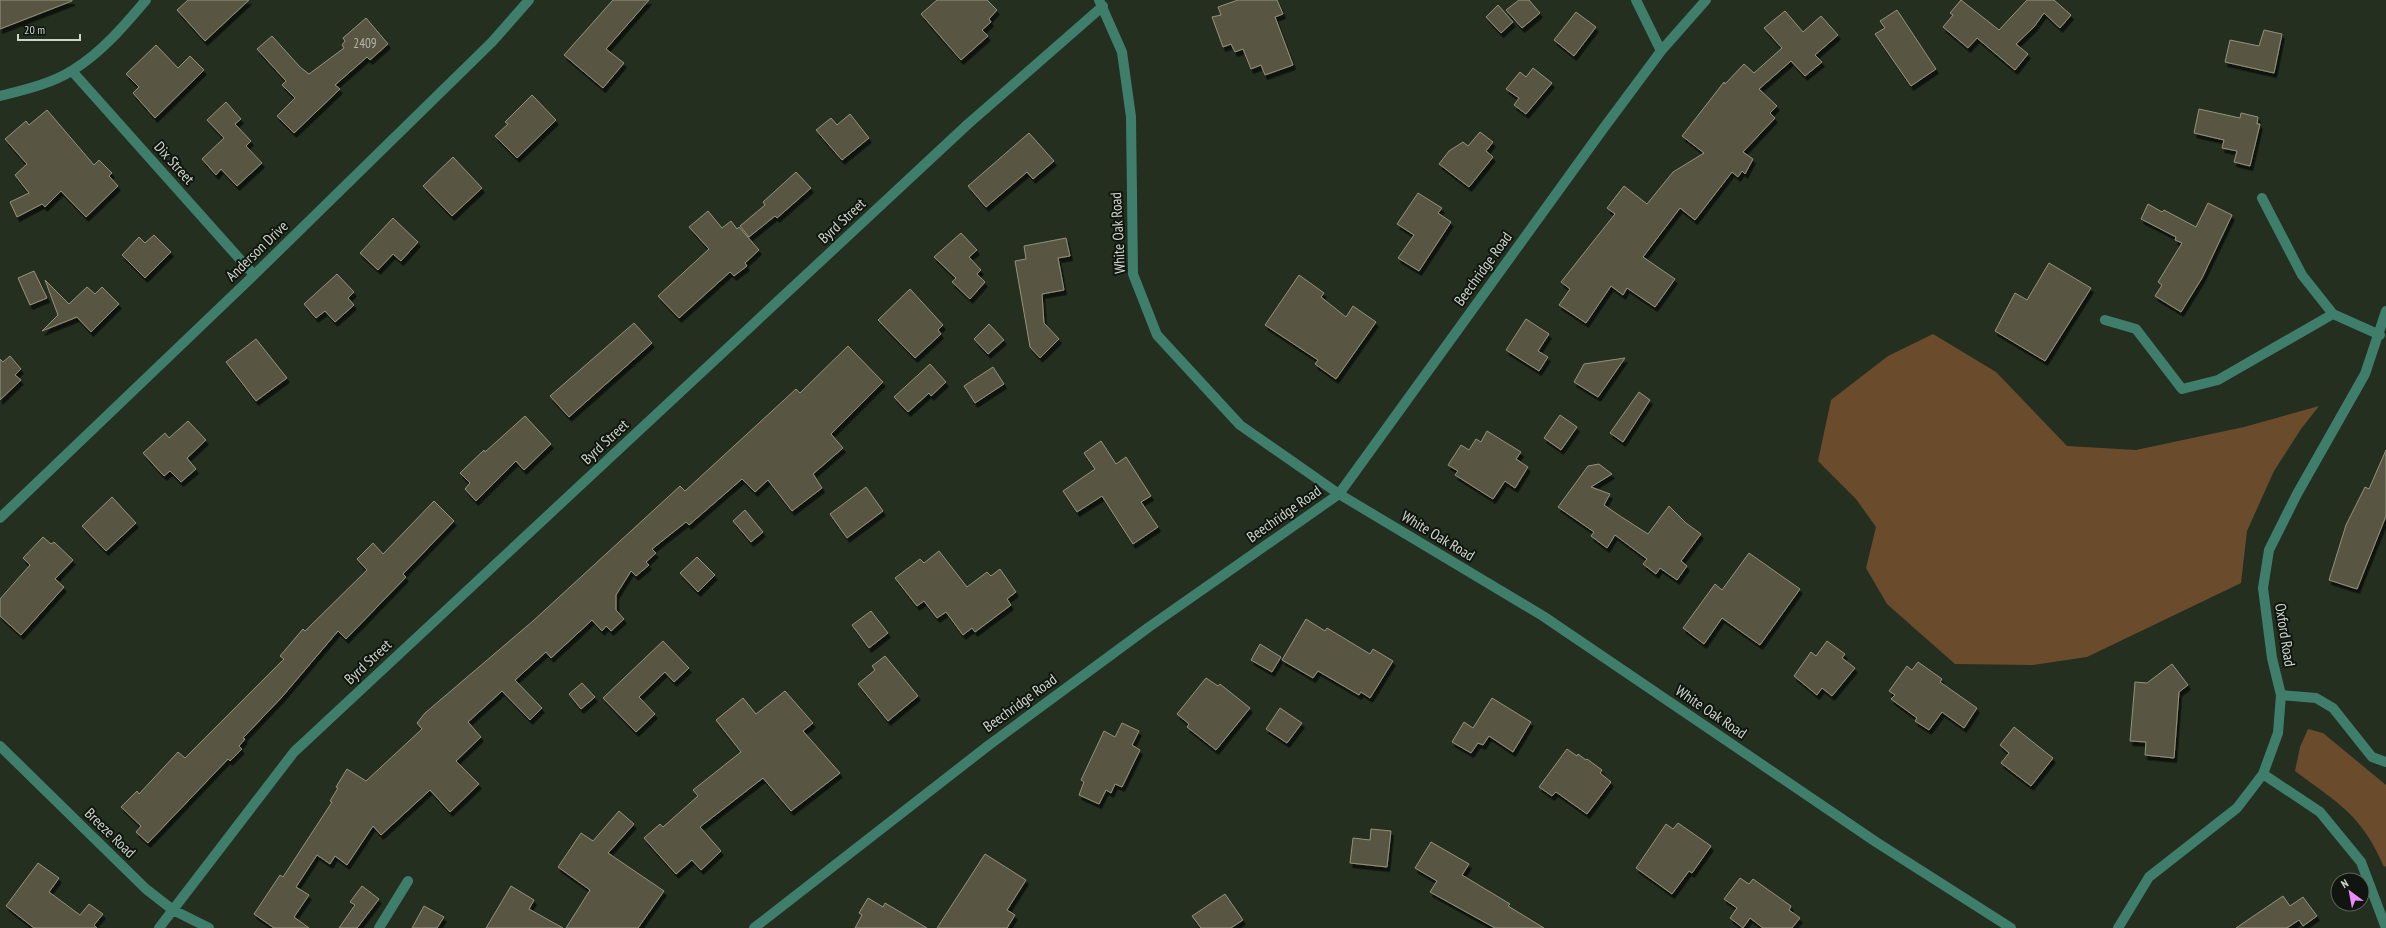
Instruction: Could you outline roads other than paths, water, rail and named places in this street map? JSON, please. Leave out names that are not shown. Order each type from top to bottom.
[{"type":"street","points":[[0,96],[40,85],[72,71],[104,47],[146,0]]},
{"type":"street","name":"Anderson Drive","points":[[0,518],[254,275],[492,42],[529,0]]},
{"type":"street","points":[[1636,0],[1661,51]]},
{"type":"street","name":"Beechridge Road","points":[[754,928],[988,745],[1149,627],[1339,494],[1603,129],[1661,51],[1706,0]]},
{"type":"street","name":"White Oak Road","points":[[1101,3],[1122,52],[1131,117],[1133,274],[1157,336],[1240,425],[1339,494],[1543,616],[1876,842],[2011,928]]},
{"type":"street","name":"Byrd Street","points":[[159,928],[294,752],[968,124],[1101,3]]},
{"type":"street","name":"Dix Street","points":[[72,71],[254,275]]},
{"type":"street","points":[[2262,198],[2302,275],[2333,314],[2358,327],[2380,335]]},
{"type":"street","name":"Oxford Road","points":[[2118,928],[2149,877],[2238,808],[2263,774],[2278,732],[2281,695],[2272,658],[2263,588],[2269,550],[2297,494],[2365,374],[2380,335],[2386,311]]},
{"type":"street","points":[[2105,320],[2136,328],[2182,389],[2218,380],[2333,314]]},
{"type":"street","points":[[2281,695],[2316,698],[2333,708],[2372,757],[2386,762]]},
{"type":"street","name":"Breeze Road","points":[[0,746],[146,889],[173,910],[209,928]]},
{"type":"street","points":[[2263,774],[2320,812],[2361,862],[2386,928]]},
{"type":"street","points":[[378,928],[408,881]]}]
